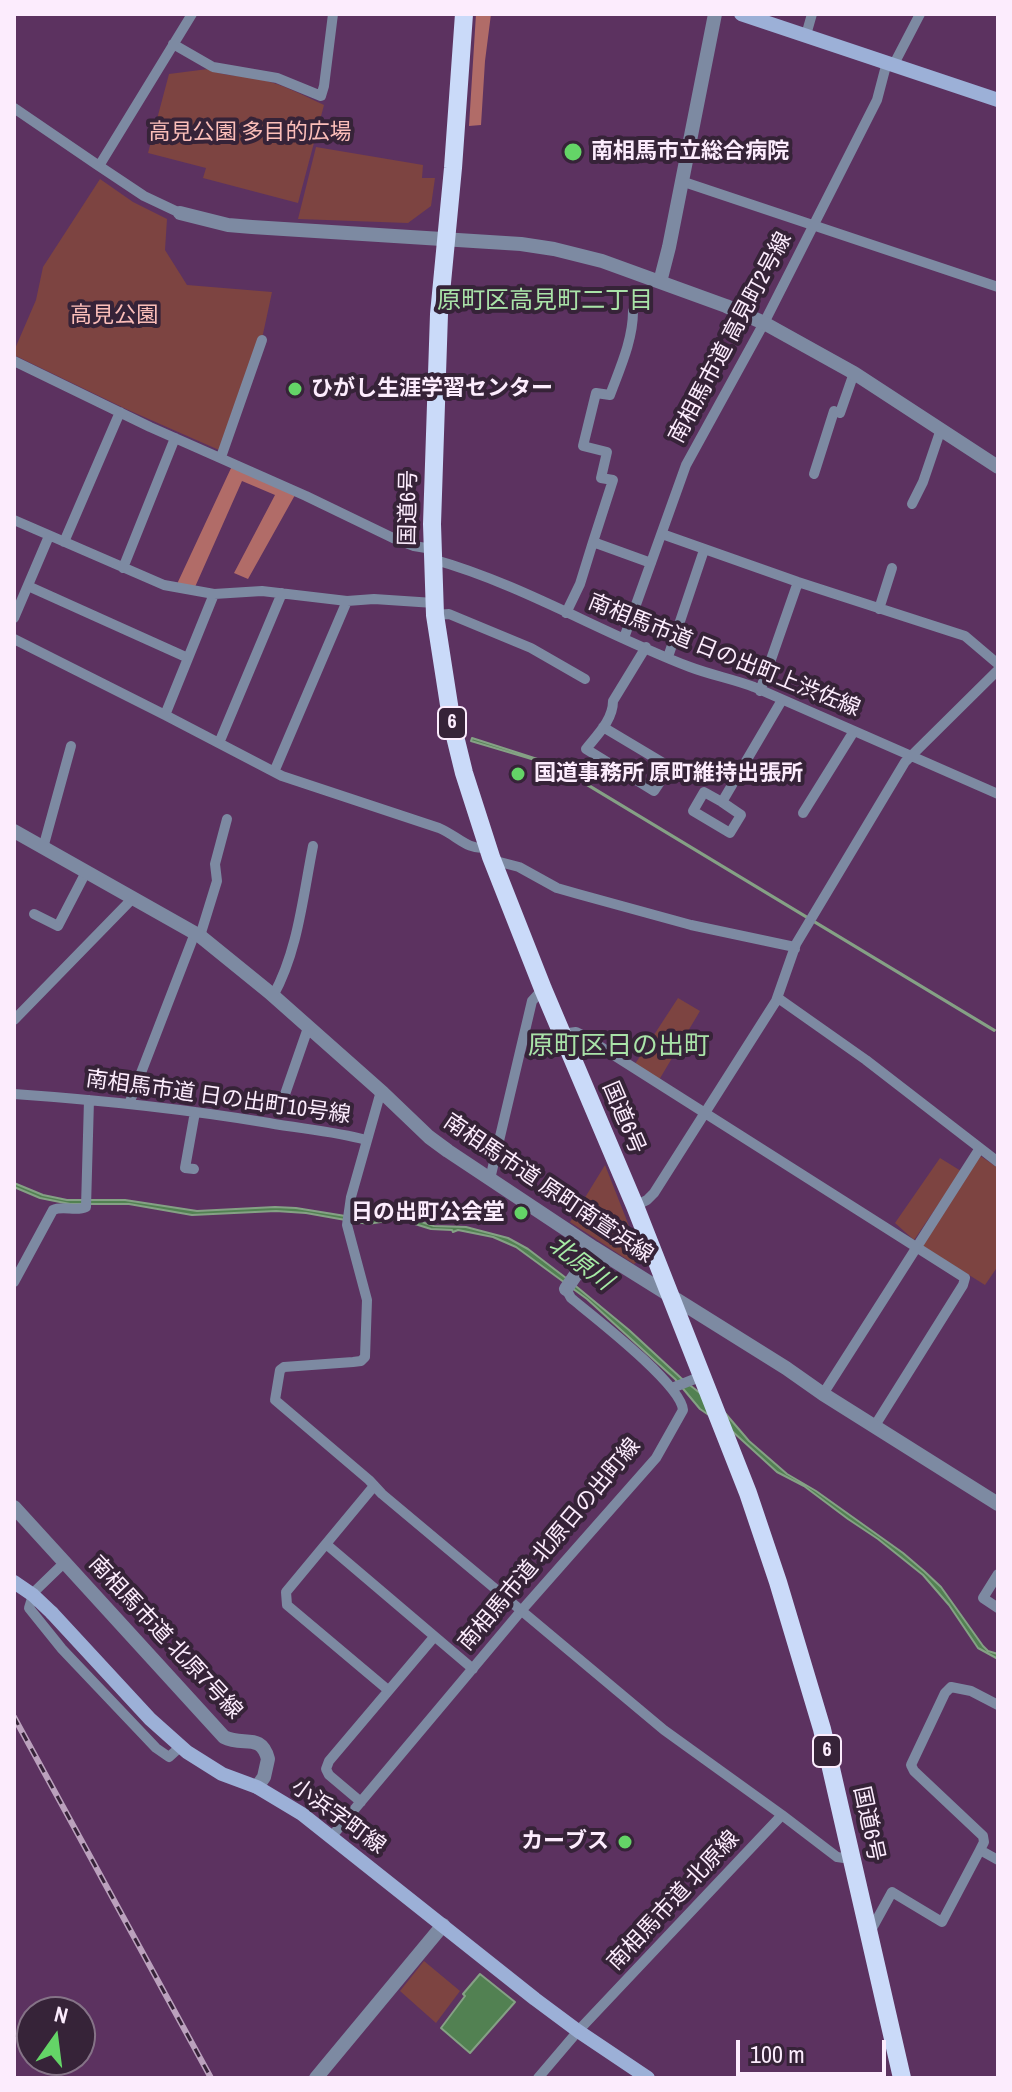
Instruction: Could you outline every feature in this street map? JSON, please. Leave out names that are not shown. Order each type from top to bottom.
[{"type":"highway","name":"国道6号","points":[[464,14],[439,314],[432,554],[434,609],[452,724],[490,854],[561,1034],[635,1206],[668,1295],[689,1384],[724,1432],[789,1616],[822,1729],[902,2078]]},
{"type":"main road","points":[[741,14],[998,100]]},
{"type":"main road","name":"小浜字町線","points":[[14,1582],[52,1613],[180,1747],[222,1774],[257,1787],[302,1814],[578,2031],[648,2078]]},
{"type":"street","points":[[99,166],[192,14]]},
{"type":"street","points":[[173,44],[213,67],[277,78],[321,96],[333,14]]},
{"type":"street","points":[[660,282],[715,14]]},
{"type":"street","points":[[806,35],[812,14]]},
{"type":"street","name":"南相馬市道 高見町2号線","points":[[624,638],[686,465],[764,323],[877,100],[890,63],[920,14]]},
{"type":"street","points":[[14,108],[144,196],[180,213],[228,225],[521,244],[554,249],[602,261],[726,306],[764,323],[854,373],[998,467]]},
{"type":"street","points":[[681,181],[998,287]]},
{"type":"street","points":[[566,613],[580,584],[613,480],[601,478],[607,452],[583,446],[596,393],[610,395],[629,341],[633,311]]},
{"type":"street","points":[[221,457],[262,340]]},
{"type":"street","name":"南相馬市道 日の出町上渋佐線","points":[[15,365],[316,500],[393,538],[692,668],[731,678],[998,794]]},
{"type":"street","points":[[814,474],[854,373]]},
{"type":"street","points":[[64,542],[120,412]]},
{"type":"street","points":[[912,504],[941,429]]},
{"type":"street","points":[[123,568],[175,438]]},
{"type":"street","points":[[14,520],[164,585],[214,594],[262,591],[347,601],[374,599],[434,609],[531,648],[585,679]]},
{"type":"street","points":[[662,534],[965,636],[998,664]]},
{"type":"street","points":[[14,618],[49,536]]},
{"type":"street","points":[[593,542],[651,563]]},
{"type":"street","points":[[668,657],[704,550]]},
{"type":"street","points":[[879,609],[892,568]]},
{"type":"street","points":[[760,691],[798,582]]},
{"type":"street","points":[[28,586],[188,658]]},
{"type":"street","points":[[219,743],[282,593]]},
{"type":"street","points":[[165,715],[214,594]]},
{"type":"street","points":[[274,772],[347,601]]},
{"type":"street","points":[[14,639],[274,772],[439,828],[453,834],[470,848],[519,867],[557,888],[691,925],[795,949]]},
{"type":"street","points":[[603,727],[670,767],[654,791],[586,749],[613,710],[613,701],[646,647]]},
{"type":"street","points":[[635,1206],[654,1193],[778,998],[795,949],[905,762],[998,670]]},
{"type":"street","points":[[722,802],[782,700]]},
{"type":"street","points":[[803,813],[854,731]]},
{"type":"street","points":[[43,848],[71,746]]},
{"type":"street","points":[[704,792],[722,802],[741,815],[730,833],[693,811],[704,792]]},
{"type":"street","points":[[129,1104],[217,881],[215,864],[227,819]]},
{"type":"street","name":"南相馬市道 原町南萱浜線","points":[[14,831],[197,934],[273,996],[435,1142],[594,1248],[998,1504]]},
{"type":"street","points":[[273,996],[292,949],[313,846]]},
{"type":"street","points":[[34,914],[58,926],[86,872]]},
{"type":"street","points":[[14,1020],[133,898]]},
{"type":"street","points":[[490,1179],[532,1001],[543,989]]},
{"type":"street","points":[[778,998],[866,1060],[980,1148],[995,1155]]},
{"type":"street","points":[[283,1100],[308,1028]]},
{"type":"street","points":[[561,1034],[576,1032],[582,1035],[965,1278],[874,1427]]},
{"type":"street","name":"南相馬市道 日の出町10号線","points":[[14,1094],[195,1112],[317,1129],[366,1140],[381,1091]]},
{"type":"street","points":[[14,1282],[53,1210],[82,1209],[86,1202],[89,1100]]},
{"type":"street","points":[[194,1169],[185,1168],[195,1112]]},
{"type":"street","points":[[366,1140],[347,1225],[367,1300],[365,1357],[353,1362],[284,1367],[280,1370],[275,1400],[664,1730],[837,1857],[851,1859]]},
{"type":"street","points":[[823,1394],[980,1148]]},
{"type":"street","points":[[594,1248],[570,1283],[571,1298],[625,1343],[689,1384]]},
{"type":"street","name":"南相馬市道 北原日の出町線","points":[[332,1836],[521,1611],[656,1458],[683,1410],[682,1402],[689,1384]]},
{"type":"street","points":[[374,1486],[286,1592],[287,1605],[388,1690]]},
{"type":"street","name":"南相馬市道 北原7号線","points":[[14,1507],[224,1737],[238,1742],[254,1741],[261,1745],[268,1759],[264,1777],[257,1787]]},
{"type":"street","points":[[326,1544],[473,1669]]},
{"type":"street","points":[[65,1562],[34,1592],[29,1608],[62,1649],[156,1748],[169,1757],[180,1747]]},
{"type":"street","points":[[998,1574],[983,1598],[998,1608]]},
{"type":"street","points":[[361,1802],[329,1775],[326,1769],[329,1761],[434,1637]]},
{"type":"street","points":[[868,1933],[892,1892],[942,1922],[984,1842],[983,1836],[911,1765],[945,1693],[951,1687],[971,1691],[998,1705]]},
{"type":"street","name":"南相馬市道 北原線","points":[[538,2078],[578,2031],[782,1815]]},
{"type":"street","points":[[980,1850],[998,1860]]},
{"type":"street","points":[[316,2078],[443,1925]]},
{"type":"green space","name":"高見公園 多目的広場","points":[[208,69],[268,81],[324,105],[298,203],[203,178],[206,168],[148,153],[169,74]]},
{"type":"green space","points":[[316,147],[423,165],[422,178],[435,178],[431,206],[408,223],[298,219]]},
{"type":"green space","name":"高見公園","points":[[100,179],[133,202],[167,219],[165,250],[187,285],[272,292],[263,334],[219,450],[14,355],[36,300],[43,267]]},
{"type":"green space","points":[[678,998],[700,1011],[659,1080],[635,1064]]},
{"type":"green space","points":[[979,1155],[998,1168],[998,1266],[985,1285],[921,1245]]},
{"type":"green space","points":[[940,1158],[961,1171],[914,1240],[895,1223]]},
{"type":"green space","points":[[605,1165],[640,1254],[634,1264],[570,1222]]},
{"type":"green space","points":[[424,1961],[460,1991],[436,2023],[400,1991]]},
{"type":"shaded area","points":[[476,14],[491,14],[481,125],[469,126]]},
{"type":"shaded area","points":[[232,466],[295,495],[248,579],[234,573],[275,495],[242,481],[195,587],[177,584]]},
{"type":"shaded area","points":[[472,738],[556,765],[995,1030],[555,766],[471,741]]},
{"type":"shaded area","points":[[14,1183],[43,1195],[67,1200],[125,1200],[197,1211],[296,1208],[370,1220],[400,1215],[434,1226],[466,1227],[508,1238],[528,1249],[629,1330],[725,1413],[749,1441],[787,1474],[816,1491],[924,1571],[941,1587],[983,1646],[998,1654],[998,1659],[978,1648],[949,1605],[923,1575],[804,1486],[777,1472],[732,1431],[700,1409],[675,1379],[587,1299],[516,1247],[493,1237],[458,1230],[431,1229],[399,1219],[368,1224],[306,1213],[276,1211],[192,1215],[129,1204],[70,1204],[40,1198],[14,1187]]},
{"type":"shaded area","points":[[480,1974],[515,2002],[470,2053],[441,2028]]},
{"type":"railway","points":[[14,1717],[211,2078]]},
{"type":"place","name":"南相馬市立総合病院","points":[[573,152]]},
{"type":"place","name":"ひがし生涯学習センター","points":[[295,389]]},
{"type":"place","name":"国道事務所 原町維持出張所","points":[[518,774]]},
{"type":"place","name":"日の出町公会堂","points":[[521,1213]]},
{"type":"place","name":"カーブス","points":[[625,1842]]},
{"type":"district","name":"原町区高見町二丁目","points":[[545,302]]},
{"type":"district","name":"原町区日の出町","points":[[619,1047]]},
{"type":"water label","name":"北原川","points":[[580,1264]]}]
